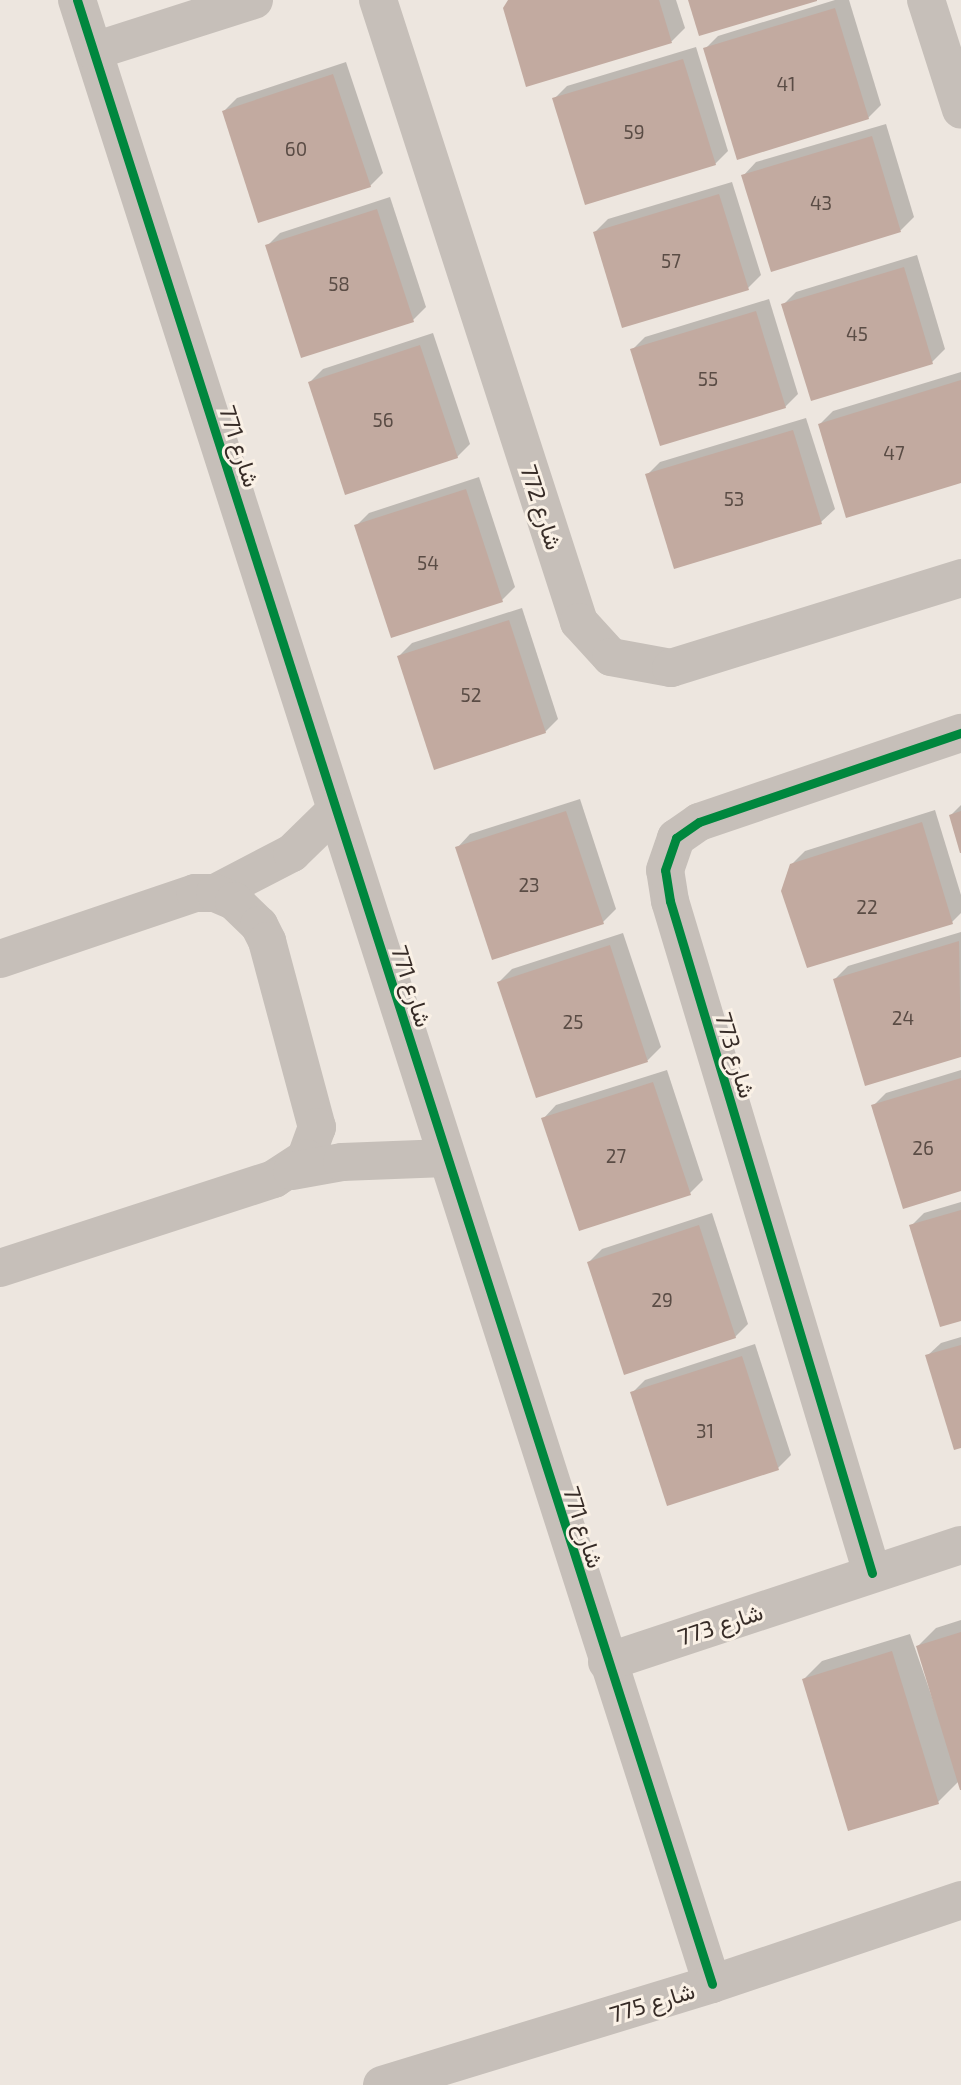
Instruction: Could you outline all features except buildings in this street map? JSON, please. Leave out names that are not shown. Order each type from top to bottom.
[{"type":"street","name":"شارع 771","points":[[77,0],[712,1984]]},
{"type":"street","points":[[94,51],[254,0]]},
{"type":"street","name":"شارع 772","points":[[378,0],[579,622],[611,657],[671,668],[961,578]]},
{"type":"street","points":[[926,0],[961,110]]},
{"type":"street","name":"شارع 773","points":[[873,1573],[674,914],[665,870],[676,838],[699,822],[961,733]]},
{"type":"street","points":[[0,959],[195,893],[215,893],[284,858],[335,811]]},
{"type":"street","points":[[215,893],[248,912],[267,942],[316,1110],[313,1143],[292,1171]]},
{"type":"street","points":[[0,1268],[292,1171],[342,1162],[446,1158]]},
{"type":"street","name":"شارع 773","points":[[607,1662],[961,1545]]},
{"type":"street","name":"شارع 775","points":[[382,2085],[712,1984],[961,1900]]},
{"type":"cycle path","points":[[77,0],[712,1984]]},
{"type":"cycle path","points":[[872,1573],[670,901],[665,870],[676,838],[699,822],[961,733]]}]
